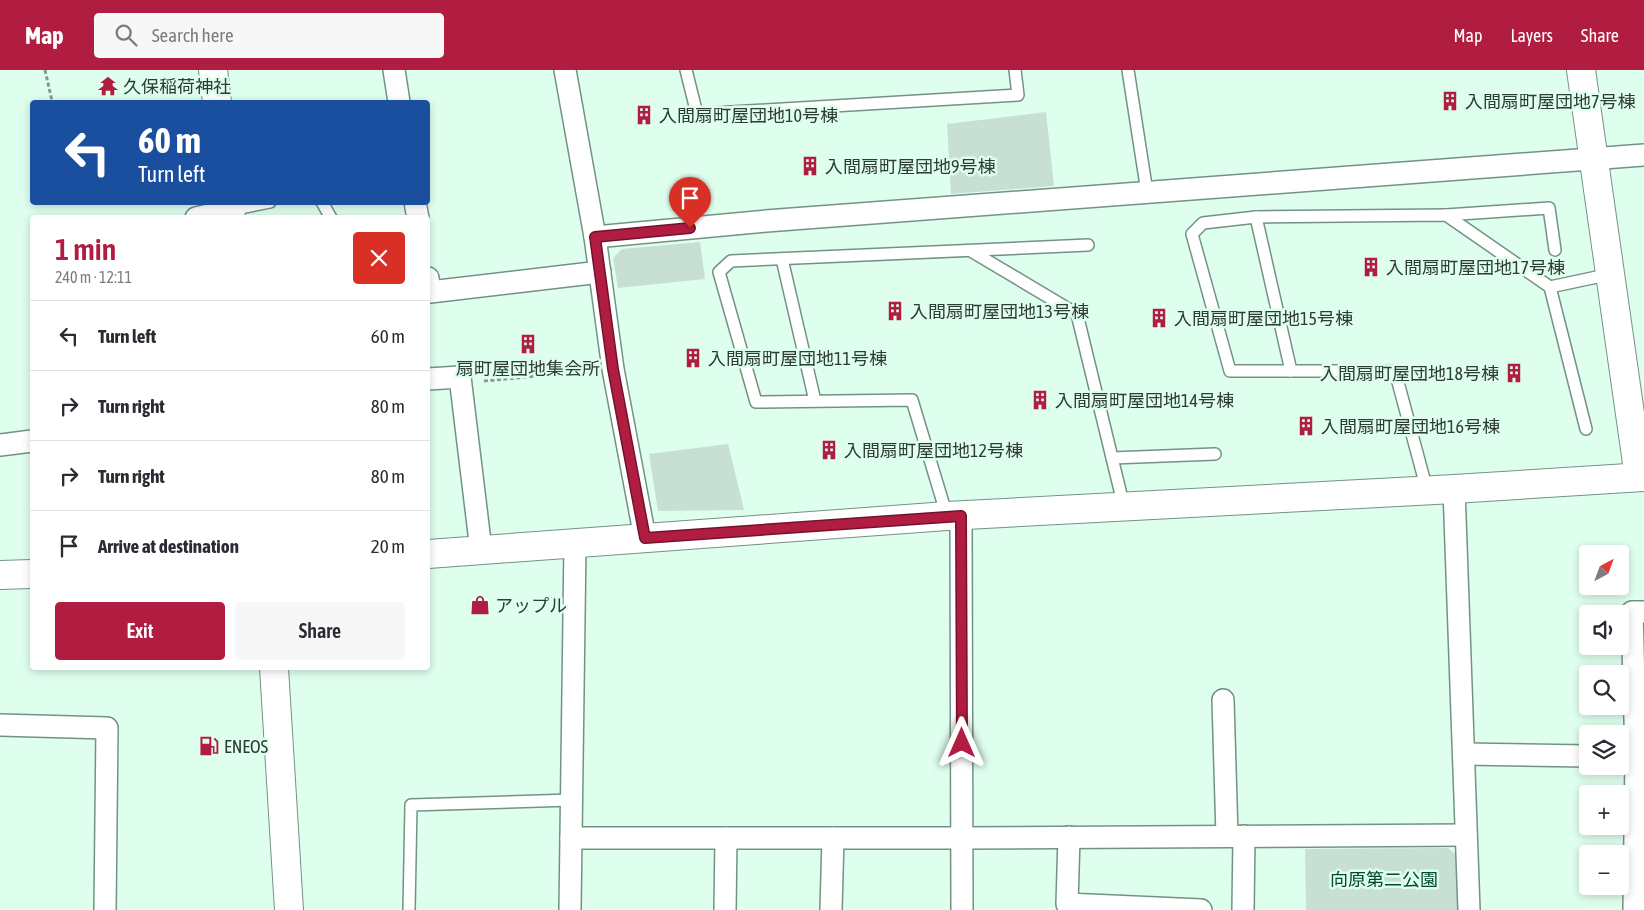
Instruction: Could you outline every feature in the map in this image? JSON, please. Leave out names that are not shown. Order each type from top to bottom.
[{"type":"street","points":[[213,70],[217,100]]},
{"type":"street","points":[[394,70],[399,100]]},
{"type":"street","points":[[565,70],[595,237],[613,369],[645,538]]},
{"type":"street","points":[[430,554],[954,516],[1642,477],[1581,70]]},
{"type":"street","points":[[595,237],[766,221],[1644,155]]},
{"type":"street","points":[[209,215],[230,210]]},
{"type":"street","points":[[430,292],[600,272]]},
{"type":"street","points":[[430,379],[460,377],[481,550]]},
{"type":"street","points":[[0,445],[30,441]]},
{"type":"street","points":[[1454,489],[1469,910]]},
{"type":"street","points":[[954,516],[962,910]]},
{"type":"street","points":[[570,910],[575,544]]},
{"type":"street","points":[[0,575],[30,574]]},
{"type":"street","points":[[1634,910],[1639,888],[1634,756],[1632,612],[1644,612]]},
{"type":"street","points":[[274,670],[289,910]]},
{"type":"street","points":[[1223,700],[1243,910]]},
{"type":"street","points":[[0,725],[107,728],[105,910]]},
{"type":"street","points":[[1464,754],[1579,756]]},
{"type":"street","points":[[571,838],[962,838],[1466,834]]},
{"type":"street","points":[[1069,837],[1067,904],[1201,910]]},
{"type":"street","points":[[725,910],[726,838]]},
{"type":"street","points":[[831,910],[833,838]]},
{"type":"lane","points":[[686,70],[697,114],[1018,95],[1014,70]]},
{"type":"lane","points":[[1128,70],[1147,192]]},
{"type":"lane","points":[[230,210],[255,205]]},
{"type":"lane","points":[[1427,490],[1395,371],[1230,371],[1192,234],[1203,223],[1256,217],[1446,215],[1549,208],[1555,250]]},
{"type":"lane","points":[[1446,215],[1550,287],[1586,429]]},
{"type":"lane","points":[[1256,217],[1291,371]]},
{"type":"lane","points":[[954,516],[912,400],[756,402],[718,272],[731,262],[1088,245]]},
{"type":"lane","points":[[971,251],[1077,314],[1124,507]]},
{"type":"lane","points":[[782,259],[815,401]]},
{"type":"lane","points":[[1550,287],[1611,274]]},
{"type":"lane","points":[[1112,458],[1215,454]]},
{"type":"lane","points":[[409,910],[411,805],[572,800]]},
{"type":"path","points":[[45,70],[52,100]]},
{"type":"path","points":[[461,383],[613,369]]},
{"type":"green space","points":[[1046,112],[1054,186],[951,194],[947,124]]},
{"type":"green space","points":[[700,242],[705,279],[618,288],[613,258],[622,249]]},
{"type":"green space","points":[[728,444],[744,510],[658,511],[649,454]]},
{"type":"green space","name":"向原第二公園","points":[[1448,848],[1461,859],[1463,910],[1306,910],[1305,849]]},
{"type":"place","name":"久保稲荷神社","points":[[108,86]]},
{"type":"place","name":"入間扇町屋団地7号棟","points":[[1450,101]]},
{"type":"place","name":"入間扇町屋団地10号棟","points":[[644,115]]},
{"type":"place","name":"入間扇町屋団地9号棟","points":[[810,166]]},
{"type":"place","name":"入間扇町屋団地17号棟","points":[[1371,267]]},
{"type":"place","name":"入間扇町屋団地13号棟","points":[[895,311]]},
{"type":"place","name":"入間扇町屋団地15号棟","points":[[1159,318]]},
{"type":"place","name":"扇町屋団地集会所","points":[[528,344]]},
{"type":"place","name":"入間扇町屋団地11号棟","points":[[693,358]]},
{"type":"place","name":"入間扇町屋団地18号棟","points":[[1514,373]]},
{"type":"place","name":"入間扇町屋団地14号棟","points":[[1040,400]]},
{"type":"place","name":"入間扇町屋団地16号棟","points":[[1306,426]]},
{"type":"place","name":"入間扇町屋団地12号棟","points":[[829,450]]},
{"type":"place","name":"アップル","points":[[480,605]]},
{"type":"place","name":"ENEOS","points":[[209,746]]},
{"type":"route","points":[[690,228],[595,237],[613,369],[645,538],[961,516],[962,743]]}]
